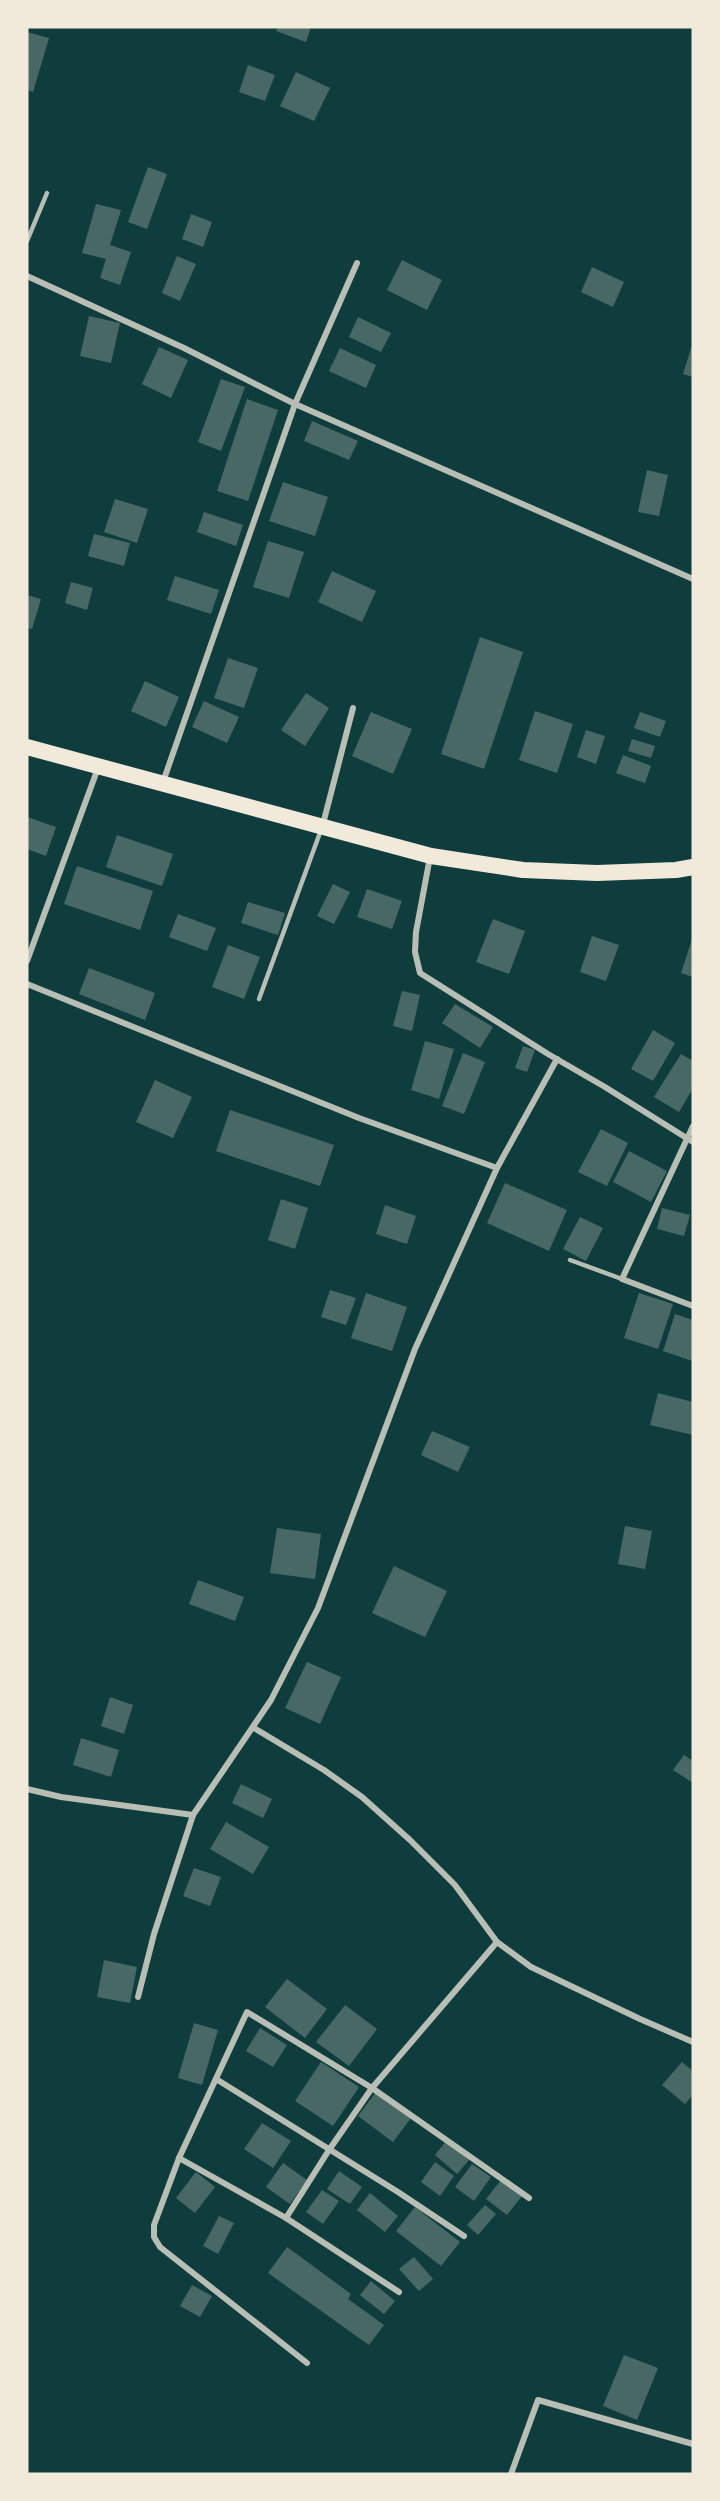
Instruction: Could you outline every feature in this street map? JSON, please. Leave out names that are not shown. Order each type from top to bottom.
[{"type":"highway","points":[[27,747],[430,856],[523,870],[597,873],[676,870],[693,867]]},
{"type":"street","points":[[162,785],[295,404],[357,263]]},
{"type":"street","points":[[27,276],[184,348],[295,404],[693,579]]},
{"type":"street","points":[[322,828],[353,708]]},
{"type":"street","points":[[27,961],[98,767]]},
{"type":"street","points":[[430,856],[416,932],[415,952],[420,973],[693,1142]]},
{"type":"street","points":[[27,984],[359,1118],[497,1168]]},
{"type":"street","points":[[138,1996],[154,1934],[193,1815],[271,1700],[318,1608],[415,1349],[497,1168],[557,1059]]},
{"type":"street","points":[[693,1126],[622,1279],[693,1306]]},
{"type":"street","points":[[254,1728],[324,1770],[362,1797],[455,1885],[497,1942],[531,1967],[693,2042]]},
{"type":"street","points":[[27,1789],[61,1797],[193,1815]]},
{"type":"street","points":[[286,2218],[372,2088],[497,1942]]},
{"type":"street","points":[[307,2363],[160,2247],[154,2237],[154,2226],[180,2158],[247,2012],[372,2088],[529,2198]]},
{"type":"street","points":[[216,2079],[464,2236]]},
{"type":"street","points":[[180,2158],[286,2218],[399,2292]]},
{"type":"street","points":[[511,2474],[538,2400],[693,2445]]},
{"type":"lane","points":[[27,241],[47,193]]},
{"type":"lane","points":[[259,999],[322,828]]},
{"type":"lane","points":[[570,1260],[622,1279]]},
{"type":"building","points":[[278,27],[311,27],[306,42],[276,31]]},
{"type":"building","points":[[27,32],[49,38],[33,92],[27,90]]},
{"type":"building","points":[[248,65],[275,75],[265,101],[239,92]]},
{"type":"building","points":[[296,72],[330,88],[314,121],[280,106]]},
{"type":"building","points":[[148,167],[167,174],[147,229],[128,222]]},
{"type":"building","points":[[96,204],[121,210],[110,245],[131,252],[120,285],[100,278],[106,259],[82,253]]},
{"type":"building","points":[[191,214],[212,222],[203,247],[182,239]]},
{"type":"building","points":[[177,256],[196,264],[180,301],[162,293]]},
{"type":"building","points":[[402,260],[442,280],[427,310],[387,290]]},
{"type":"building","points":[[592,267],[624,282],[613,307],[581,292]]},
{"type":"building","points":[[89,316],[120,323],[111,363],[80,356]]},
{"type":"building","points":[[358,317],[391,333],[381,352],[349,337]]},
{"type":"building","points":[[693,342],[693,377],[683,374]]},
{"type":"building","points":[[159,347],[188,360],[171,398],[142,384]]},
{"type":"building","points":[[340,348],[376,365],[366,388],[329,371]]},
{"type":"building","points":[[221,379],[245,387],[221,451],[198,442]]},
{"type":"building","points":[[247,399],[278,410],[248,501],[217,491]]},
{"type":"building","points":[[312,421],[358,441],[349,460],[304,441]]},
{"type":"building","points":[[647,470],[668,475],[659,516],[638,512]]},
{"type":"building","points":[[283,482],[328,497],[315,536],[269,521]]},
{"type":"building","points":[[115,499],[148,509],[137,543],[104,532]]},
{"type":"building","points":[[204,512],[243,525],[236,546],[197,532]]},
{"type":"building","points":[[94,534],[130,543],[124,566],[88,556]]},
{"type":"building","points":[[268,541],[304,552],[289,598],[253,587]]},
{"type":"building","points":[[332,571],[376,591],[362,622],[318,602]]},
{"type":"building","points":[[175,576],[219,590],[211,614],[167,600]]},
{"type":"building","points":[[71,582],[93,588],[87,610],[65,603]]},
{"type":"building","points":[[27,595],[41,599],[32,629],[27,628]]},
{"type":"building","points":[[480,637],[523,652],[484,769],[441,754]]},
{"type":"building","points":[[228,658],[258,668],[244,708],[214,698]]},
{"type":"building","points":[[145,681],[179,697],[166,727],[131,711]]},
{"type":"building","points":[[306,693],[329,708],[305,746],[281,730]]},
{"type":"building","points":[[204,701],[239,717],[227,743],[192,727]]},
{"type":"building","points":[[535,711],[573,724],[557,773],[519,760]]},
{"type":"building","points":[[371,712],[412,729],[393,774],[352,756]]},
{"type":"building","points":[[640,712],[666,721],[660,737],[634,728]]},
{"type":"building","points":[[586,730],[605,736],[596,764],[577,757]]},
{"type":"building","points":[[632,739],[655,746],[651,758],[628,751]]},
{"type":"building","points":[[623,755],[651,766],[645,783],[616,773]]},
{"type":"building","points":[[27,817],[56,827],[46,856],[27,849]]},
{"type":"building","points":[[117,835],[173,854],[162,886],[106,867]]},
{"type":"building","points":[[77,866],[153,891],[140,930],[64,904]]},
{"type":"building","points":[[333,884],[350,892],[334,924],[317,916]]},
{"type":"building","points":[[367,889],[402,901],[392,929],[357,917]]},
{"type":"building","points":[[248,902],[285,913],[278,935],[241,923]]},
{"type":"building","points":[[178,914],[216,928],[207,951],[169,937]]},
{"type":"building","points":[[493,919],[525,931],[509,974],[476,962]]},
{"type":"building","points":[[592,936],[619,945],[606,981],[580,972]]},
{"type":"building","points":[[693,936],[693,977],[681,973]]},
{"type":"building","points":[[228,945],[260,957],[244,999],[212,987]]},
{"type":"building","points":[[89,968],[155,993],[145,1020],[79,994]]},
{"type":"building","points":[[402,991],[420,995],[412,1031],[393,1026]]},
{"type":"building","points":[[455,1004],[493,1027],[480,1048],[442,1023]]},
{"type":"building","points":[[653,1030],[675,1043],[653,1081],[631,1069]]},
{"type":"building","points":[[425,1041],[454,1049],[439,1099],[411,1090]]},
{"type":"building","points":[[523,1046],[535,1050],[527,1072],[515,1068]]},
{"type":"building","points":[[463,1053],[485,1062],[464,1114],[442,1106]]},
{"type":"building","points":[[681,1054],[693,1061],[693,1088],[679,1112],[654,1097]]},
{"type":"building","points":[[155,1080],[192,1097],[173,1138],[136,1122]]},
{"type":"building","points":[[230,1110],[334,1145],[320,1186],[216,1151]]},
{"type":"building","points":[[601,1129],[628,1143],[607,1186],[578,1172]]},
{"type":"building","points":[[629,1151],[667,1171],[651,1202],[613,1182]]},
{"type":"building","points":[[505,1183],[567,1210],[549,1251],[487,1223]]},
{"type":"building","points":[[281,1199],[308,1208],[295,1249],[268,1240]]},
{"type":"building","points":[[385,1205],[416,1216],[407,1244],[376,1234]]},
{"type":"building","points":[[662,1208],[690,1215],[684,1236],[657,1229]]},
{"type":"building","points":[[580,1217],[603,1228],[586,1261],[563,1249]]},
{"type":"building","points":[[330,1290],[356,1298],[346,1325],[321,1317]]},
{"type":"building","points":[[366,1293],[407,1307],[392,1351],[351,1338]]},
{"type":"building","points":[[639,1293],[673,1304],[658,1349],[624,1338]]},
{"type":"building","points":[[675,1314],[693,1320],[692,1361],[663,1351]]},
{"type":"building","points":[[658,1393],[693,1402],[693,1435],[650,1425]]},
{"type":"building","points":[[432,1431],[470,1447],[458,1472],[421,1455]]},
{"type":"building","points":[[625,1526],[652,1531],[645,1569],[618,1564]]},
{"type":"building","points":[[277,1528],[321,1534],[315,1579],[270,1573]]},
{"type":"building","points":[[394,1566],[447,1591],[425,1637],[372,1613]]},
{"type":"building","points":[[198,1580],[244,1597],[235,1621],[189,1604]]},
{"type":"building","points":[[307,1662],[341,1677],[320,1724],[285,1708]]},
{"type":"building","points":[[110,1697],[133,1705],[124,1734],[101,1726]]},
{"type":"building","points":[[81,1738],[119,1750],[111,1777],[73,1765]]},
{"type":"building","points":[[684,1755],[693,1761],[693,1783],[673,1770]]},
{"type":"building","points":[[241,1784],[272,1799],[263,1818],[232,1803]]},
{"type":"building","points":[[226,1822],[269,1847],[253,1874],[210,1849]]},
{"type":"building","points":[[194,1868],[221,1877],[210,1906],[183,1896]]},
{"type":"building","points":[[104,1960],[137,1967],[130,2003],[97,1997]]},
{"type":"building","points":[[287,1979],[327,2009],[305,2038],[265,2007]]},
{"type":"building","points":[[345,2005],[377,2029],[349,2066],[316,2042]]},
{"type":"building","points":[[194,2023],[218,2030],[202,2085],[178,2078]]},
{"type":"building","points":[[260,2028],[287,2045],[273,2067],[246,2051]]},
{"type":"building","points":[[321,2062],[359,2087],[333,2126],[295,2101]]},
{"type":"building","points":[[682,2062],[693,2071],[693,2095],[685,2104],[662,2085]]},
{"type":"building","points":[[376,2092],[411,2118],[393,2142],[358,2116]]},
{"type":"building","points":[[262,2123],[291,2141],[273,2168],[244,2149]]},
{"type":"building","points":[[447,2140],[470,2159],[457,2174],[435,2155]]},
{"type":"building","points":[[435,2162],[454,2176],[440,2196],[421,2182]]},
{"type":"building","points":[[283,2163],[307,2180],[290,2204],[266,2187]]},
{"type":"building","points":[[472,2164],[491,2177],[474,2201],[455,2187]]},
{"type":"building","points":[[339,2171],[362,2187],[350,2204],[327,2189]]},
{"type":"building","points":[[196,2172],[215,2187],[195,2213],[176,2198]]},
{"type":"building","points":[[501,2180],[522,2196],[507,2215],[486,2199]]},
{"type":"building","points":[[322,2190],[339,2201],[323,2224],[306,2212]]},
{"type":"building","points":[[370,2193],[398,2216],[385,2232],[357,2210]]},
{"type":"building","points":[[485,2205],[496,2214],[478,2235],[467,2225]]},
{"type":"building","points":[[415,2207],[460,2242],[441,2266],[396,2231]]},
{"type":"building","points":[[219,2216],[234,2223],[218,2254],[203,2246]]},
{"type":"building","points":[[287,2247],[351,2294],[348,2299],[384,2325],[369,2345],[268,2273]]},
{"type":"building","points":[[414,2257],[433,2279],[419,2291],[399,2269]]},
{"type":"building","points":[[371,2281],[395,2301],[384,2314],[360,2295]]},
{"type":"building","points":[[192,2285],[212,2296],[200,2317],[180,2306]]},
{"type":"building","points":[[624,2355],[658,2368],[637,2420],[603,2406]]}]
